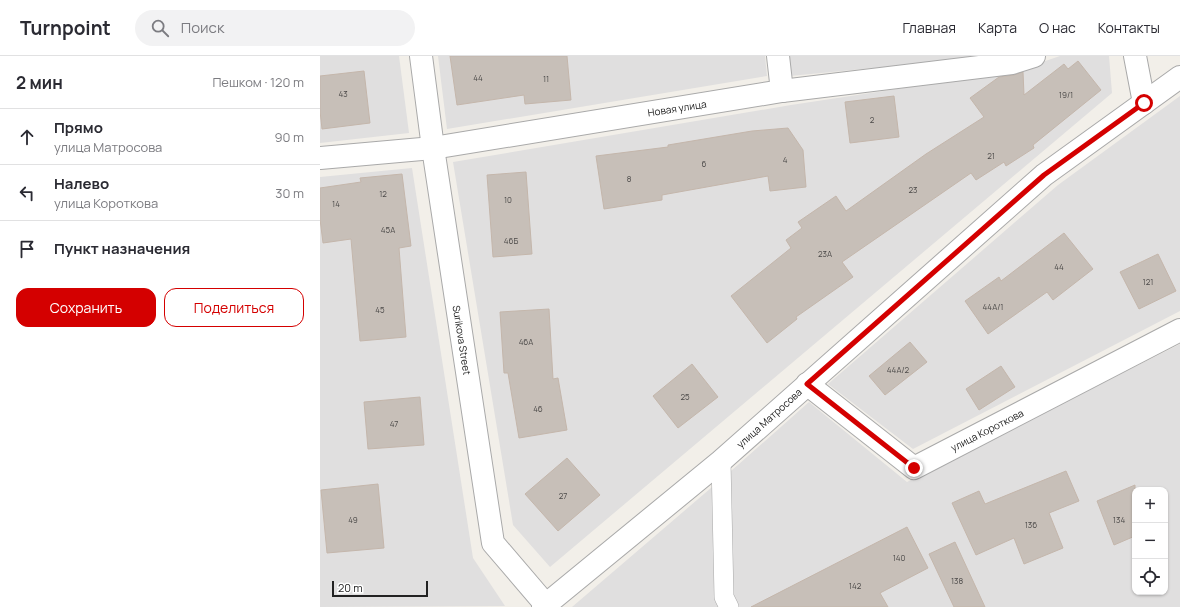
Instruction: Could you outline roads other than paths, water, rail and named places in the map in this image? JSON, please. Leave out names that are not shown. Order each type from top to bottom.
[{"type":"street","name":"Surikova Street","points":[[421,56],[433,148],[493,542],[544,606]]},
{"type":"street","points":[[778,56],[782,91]]},
{"type":"street","name":"Новая улица","points":[[320,158],[433,148],[782,91],[1012,63],[1034,56]]},
{"type":"street","points":[[1135,56],[1144,103]]},
{"type":"street","name":"улица Матросова","points":[[544,606],[721,461],[1044,175],[1180,77]]},
{"type":"street","name":"улица Короткова","points":[[807,384],[914,468],[1180,330]]},
{"type":"lane","points":[[721,461],[724,596],[729,607]]}]
